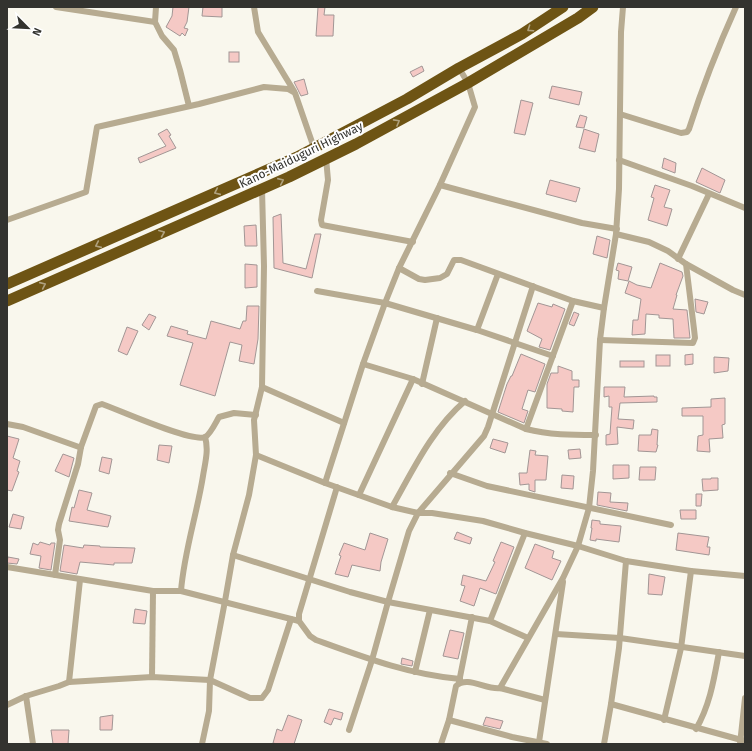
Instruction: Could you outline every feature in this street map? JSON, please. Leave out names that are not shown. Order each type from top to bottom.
[{"type":"highway","name":"Kano-Maiduguri Highway","points":[[7,284],[290,160],[407,99],[459,68],[522,34],[563,7]]},
{"type":"highway","name":"Kano-Maiduguri Highway","points":[[7,301],[262,189],[356,144],[468,82],[578,18],[593,7]]},
{"type":"street","points":[[56,7],[155,22]]},
{"type":"street","points":[[156,7],[155,22],[162,36],[174,50],[189,106]]},
{"type":"street","points":[[254,7],[258,32],[295,93],[314,148]]},
{"type":"street","points":[[500,688],[563,578],[578,546],[589,508],[594,471],[600,340],[616,231],[619,189],[621,32],[623,7]]},
{"type":"street","points":[[620,114],[681,133],[687,132],[708,75],[736,7]]},
{"type":"street","points":[[325,483],[384,303],[399,268],[440,185],[474,107],[468,82],[459,68]]},
{"type":"street","points":[[7,220],[86,192],[97,127],[264,87],[288,89],[295,93]]},
{"type":"street","points":[[326,158],[328,180],[321,220],[322,225],[413,242]]},
{"type":"street","points":[[619,160],[745,208]]},
{"type":"street","points":[[440,185],[616,231],[649,242],[668,251],[686,264],[733,290],[745,295]]},
{"type":"street","points":[[202,744],[209,711],[210,680],[233,555],[249,495],[256,455],[254,420],[262,387],[264,266],[262,189]]},
{"type":"street","points":[[678,258],[709,194]]},
{"type":"street","points":[[399,268],[419,279],[425,280],[440,278],[447,274],[454,260],[461,260],[573,301],[604,308]]},
{"type":"street","points":[[600,340],[693,343],[695,338],[686,264]]},
{"type":"street","points":[[477,330],[498,274]]},
{"type":"street","points":[[349,730],[372,660],[409,531],[418,513],[484,436],[533,286]]},
{"type":"street","points":[[317,291],[384,303],[477,330],[553,356]]},
{"type":"street","points":[[526,429],[573,301]]},
{"type":"street","points":[[422,384],[437,318]]},
{"type":"street","points":[[363,364],[414,379],[422,384],[465,401],[526,429],[551,434],[596,435]]},
{"type":"street","points":[[359,495],[414,379]]},
{"type":"street","points":[[262,387],[344,423]]},
{"type":"street","points":[[392,507],[432,440],[454,411],[465,401]]},
{"type":"street","points":[[55,575],[60,540],[58,524],[96,406],[102,404],[159,427],[184,435],[201,438],[208,436],[219,417],[234,414],[256,415]]},
{"type":"street","points":[[7,424],[23,427],[82,447]]},
{"type":"street","points":[[182,590],[184,571],[208,444],[205,437]]},
{"type":"street","points":[[256,455],[325,483],[392,507],[418,513],[432,513],[483,521],[578,546],[626,561],[691,571],[745,576]]},
{"type":"street","points":[[450,474],[487,486],[671,525]]},
{"type":"street","points":[[337,487],[299,614],[299,621],[310,636],[316,640],[372,660],[416,672],[468,682],[493,689],[500,688],[546,700]]},
{"type":"street","points":[[490,620],[526,533]]},
{"type":"street","points":[[233,555],[350,592],[388,602],[490,620],[528,638]]},
{"type":"street","points":[[604,744],[620,638],[626,561]]},
{"type":"street","points":[[7,567],[153,591],[182,590],[299,621]]},
{"type":"street","points":[[664,720],[681,648],[691,571]]},
{"type":"street","points":[[539,742],[563,578]]},
{"type":"street","points":[[69,682],[80,580]]},
{"type":"street","points":[[152,678],[153,591]]},
{"type":"street","points":[[416,672],[430,610]]},
{"type":"street","points":[[441,744],[449,720],[456,686],[460,681],[472,617]]},
{"type":"street","points":[[7,705],[26,696],[69,682],[152,678],[210,680],[250,698],[262,698],[268,690],[291,619]]},
{"type":"street","points":[[556,634],[620,638],[681,648],[745,656]]},
{"type":"street","points":[[696,728],[705,713],[708,704],[719,652]]},
{"type":"street","points":[[26,696],[33,744]]},
{"type":"street","points":[[611,704],[742,742],[745,698]]},
{"type":"street","points":[[449,720],[512,737],[547,744]]},
{"type":"building","points":[[173,7],[189,7],[187,22],[184,28],[188,29],[185,36],[182,33],[180,36],[166,27],[172,16]]},
{"type":"building","points":[[203,7],[222,7],[222,17],[202,16]]},
{"type":"building","points":[[318,7],[325,7],[324,15],[334,15],[333,36],[316,36]]},
{"type":"building","points":[[229,52],[239,52],[239,62],[229,62]]},
{"type":"building","points":[[422,66],[424,71],[413,77],[410,72]]},
{"type":"building","points":[[304,79],[308,94],[301,96],[294,82]]},
{"type":"building","points":[[552,86],[582,92],[579,105],[549,98]]},
{"type":"building","points":[[521,100],[533,103],[525,135],[514,133]]},
{"type":"building","points":[[580,115],[587,117],[584,128],[576,127]]},
{"type":"building","points":[[167,129],[176,148],[140,163],[138,158],[166,146],[158,134]]},
{"type":"building","points":[[584,129],[599,134],[595,152],[579,148]]},
{"type":"building","points":[[664,158],[676,163],[675,173],[662,168]]},
{"type":"building","points":[[702,168],[725,180],[720,193],[696,182]]},
{"type":"building","points":[[550,180],[580,188],[576,202],[546,194]]},
{"type":"building","points":[[655,185],[670,190],[664,207],[672,209],[667,226],[648,220],[654,198],[651,197]]},
{"type":"building","points":[[281,214],[283,263],[306,269],[315,234],[321,234],[312,278],[274,268],[273,217]]},
{"type":"building","points":[[256,225],[257,246],[245,246],[244,226]]},
{"type":"building","points":[[597,236],[610,240],[607,258],[593,254]]},
{"type":"building","points":[[618,263],[632,267],[628,281],[618,279],[619,271],[616,270]]},
{"type":"building","points":[[660,263],[682,272],[683,276],[673,309],[687,310],[690,338],[674,338],[673,319],[659,318],[659,315],[646,314],[645,334],[632,335],[633,320],[638,320],[641,299],[625,293],[629,281],[637,285],[651,288]]},
{"type":"building","points":[[245,264],[257,265],[257,287],[245,288]]},
{"type":"building","points":[[695,299],[708,302],[704,314],[696,312]]},
{"type":"building","points":[[538,303],[552,307],[553,304],[565,309],[550,350],[539,347],[542,339],[527,331]]},
{"type":"building","points":[[247,306],[259,306],[258,339],[254,364],[239,361],[242,345],[230,342],[215,396],[180,385],[193,343],[167,336],[171,326],[188,331],[187,334],[206,339],[211,321],[240,329],[243,321],[246,321]]},
{"type":"building","points":[[574,312],[579,314],[574,326],[569,324]]},
{"type":"building","points":[[149,314],[156,317],[149,330],[142,325]]},
{"type":"building","points":[[127,327],[138,331],[127,355],[118,351]]},
{"type":"building","points":[[521,354],[545,364],[535,392],[528,390],[522,409],[528,411],[524,423],[498,412],[507,384]]},
{"type":"building","points":[[693,354],[693,364],[685,365],[685,355]]},
{"type":"building","points":[[656,355],[670,355],[670,366],[656,366]]},
{"type":"building","points":[[714,357],[729,358],[728,371],[714,373]]},
{"type":"building","points":[[620,361],[644,361],[644,367],[620,367]]},
{"type":"building","points":[[558,366],[572,371],[572,380],[579,380],[579,387],[574,387],[573,412],[562,411],[562,409],[547,408],[547,384],[551,373],[558,373]]},
{"type":"building","points":[[604,387],[625,387],[624,397],[657,397],[657,402],[620,403],[618,419],[634,420],[633,429],[617,427],[618,444],[606,445],[606,435],[610,434],[612,407],[609,407],[609,396],[604,397]]},
{"type":"building","points":[[725,398],[725,424],[722,425],[723,438],[709,439],[710,452],[697,451],[698,436],[703,435],[703,416],[682,416],[682,408],[711,407],[711,399]]},
{"type":"building","points":[[652,429],[658,430],[658,445],[656,452],[638,451],[639,435],[651,435]]},
{"type":"building","points":[[7,436],[19,439],[13,458],[20,461],[17,471],[19,472],[12,491],[7,490]]},
{"type":"building","points":[[493,439],[508,443],[505,453],[490,448]]},
{"type":"building","points":[[159,445],[172,446],[169,463],[157,460]]},
{"type":"building","points":[[580,449],[581,458],[569,459],[568,450]]},
{"type":"building","points":[[530,450],[536,451],[535,455],[548,456],[546,480],[535,480],[535,492],[529,490],[529,484],[520,485],[519,473],[527,473]]},
{"type":"building","points":[[63,454],[74,458],[69,477],[55,471]]},
{"type":"building","points":[[102,457],[112,459],[109,474],[99,471]]},
{"type":"building","points":[[613,465],[629,465],[629,478],[613,479]]},
{"type":"building","points":[[640,467],[656,467],[655,480],[639,480]]},
{"type":"building","points":[[562,475],[574,476],[573,489],[561,488]]},
{"type":"building","points":[[718,478],[718,490],[703,491],[702,479]]},
{"type":"building","points":[[79,490],[92,493],[87,510],[111,516],[108,527],[69,521],[72,507],[74,508]]},
{"type":"building","points":[[598,492],[611,493],[610,502],[628,503],[627,511],[597,505]]},
{"type":"building","points":[[696,494],[702,494],[701,506],[696,506]]},
{"type":"building","points":[[680,510],[696,510],[696,519],[681,519]]},
{"type":"building","points":[[13,514],[24,517],[21,529],[9,527]]},
{"type":"building","points":[[592,520],[600,521],[600,524],[621,526],[619,542],[596,539],[596,541],[590,540]]},
{"type":"building","points":[[457,532],[472,538],[470,544],[454,539]]},
{"type":"building","points":[[370,533],[388,539],[381,562],[380,571],[352,565],[348,577],[335,574],[341,556],[339,555],[344,543],[365,550]]},
{"type":"building","points":[[678,533],[709,537],[707,547],[710,547],[709,555],[676,550]]},
{"type":"building","points":[[40,542],[50,545],[51,543],[55,543],[51,570],[39,568],[41,556],[30,554],[33,543],[38,545]]},
{"type":"building","points":[[501,542],[514,547],[496,594],[480,588],[474,606],[460,601],[465,586],[461,585],[463,575],[486,581],[495,562],[493,561]]},
{"type":"building","points":[[535,544],[554,551],[552,558],[561,561],[552,580],[525,568]]},
{"type":"building","points":[[64,545],[83,548],[84,545],[135,548],[132,563],[114,563],[114,565],[80,562],[77,574],[60,571]]},
{"type":"building","points":[[8,557],[19,559],[17,564],[7,563]]},
{"type":"building","points":[[649,574],[665,577],[662,595],[648,594]]},
{"type":"building","points":[[135,609],[147,611],[145,624],[133,623]]},
{"type":"building","points":[[450,630],[464,633],[458,659],[443,656]]},
{"type":"building","points":[[402,658],[413,661],[412,666],[401,664]]},
{"type":"building","points":[[329,709],[343,713],[341,720],[334,718],[331,725],[324,722]]},
{"type":"building","points":[[113,715],[112,730],[100,730],[100,717]]},
{"type":"building","points":[[288,715],[302,720],[294,744],[273,743],[277,729],[282,731]]},
{"type":"building","points":[[486,717],[503,721],[500,729],[483,725]]},
{"type":"building","points":[[51,730],[69,730],[68,744],[53,744]]}]
